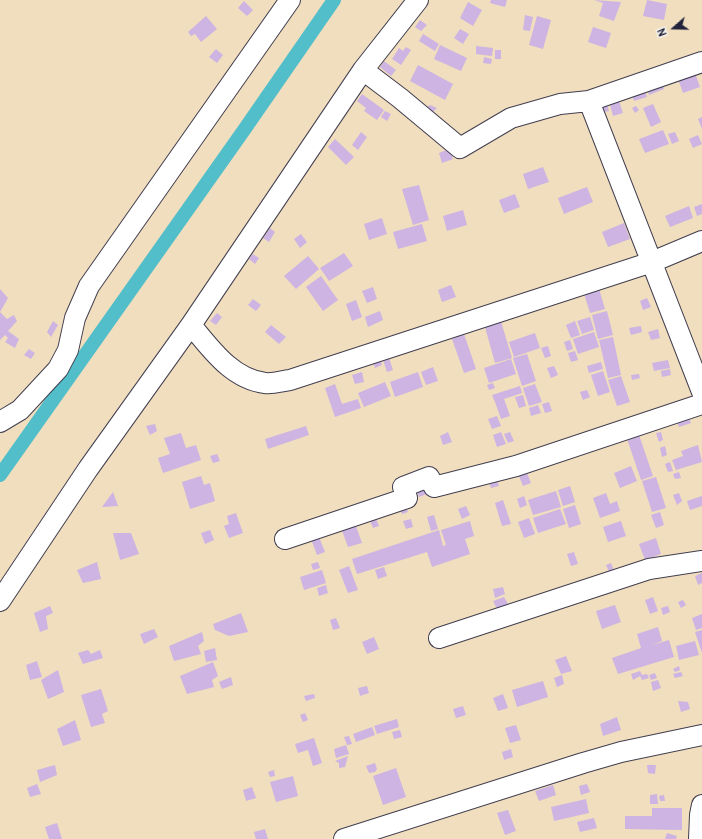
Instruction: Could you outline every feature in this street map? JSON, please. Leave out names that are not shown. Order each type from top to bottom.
[{"type":"street","points":[[0,422],[20,410],[58,369],[68,350],[75,318],[89,286],[290,0]]},
{"type":"street","points":[[0,601],[88,469],[191,325],[363,70],[418,0]]},
{"type":"street","points":[[363,70],[400,98],[460,148],[511,118],[560,104],[589,101],[702,62]]},
{"type":"street","points":[[589,101],[702,392]]},
{"type":"street","points":[[191,325],[223,362],[250,380],[267,384],[290,380],[652,262],[702,241]]},
{"type":"street","points":[[284,539],[407,498],[403,487],[429,478],[434,487],[516,466],[702,404]]},
{"type":"street","points":[[439,638],[649,569],[702,561]]},
{"type":"street","points":[[344,839],[576,765],[621,752],[702,735]]},
{"type":"street","points":[[698,839],[702,805]]},
{"type":"building","points":[[491,0],[507,0],[505,7],[490,3]]},
{"type":"building","points":[[594,0],[621,2],[614,21],[599,16],[603,3]]},
{"type":"building","points":[[647,0],[667,4],[664,20],[643,16]]},
{"type":"building","points":[[244,1],[253,10],[247,16],[238,8]]},
{"type":"building","points":[[468,2],[482,10],[473,26],[460,18]]},
{"type":"building","points":[[525,15],[533,17],[530,31],[523,30]]},
{"type":"building","points":[[206,16],[217,29],[201,42],[195,34],[191,36],[188,32]]},
{"type":"building","points":[[537,16],[551,20],[543,49],[529,45]]},
{"type":"building","points":[[420,20],[427,25],[421,31],[415,27]]},
{"type":"building","points":[[593,27],[611,33],[606,48],[588,42]]},
{"type":"building","points":[[460,29],[469,34],[463,44],[454,38]]},
{"type":"building","points":[[423,34],[439,44],[435,51],[419,41]]},
{"type":"building","points":[[440,45],[467,58],[461,71],[434,59]]},
{"type":"building","points":[[476,46],[493,48],[492,56],[476,54]]},
{"type":"building","points":[[406,47],[411,50],[401,65],[392,59],[399,48],[403,51]]},
{"type":"building","points":[[216,49],[223,55],[217,63],[209,57]]},
{"type":"building","points":[[495,50],[501,50],[501,59],[495,59]]},
{"type":"building","points":[[484,57],[492,59],[491,64],[483,63]]},
{"type":"building","points":[[384,61],[396,70],[391,76],[380,67]]},
{"type":"building","points":[[418,65],[453,84],[445,100],[410,81]]},
{"type":"building","points":[[695,73],[700,87],[683,93],[678,79]]},
{"type":"building","points":[[661,80],[664,89],[649,95],[646,86]]},
{"type":"building","points":[[643,85],[647,97],[634,101],[630,90]]},
{"type":"building","points":[[362,94],[384,110],[377,120],[364,111],[366,108],[357,101]]},
{"type":"building","points":[[618,98],[623,113],[613,116],[609,101]]},
{"type":"building","points":[[607,104],[609,111],[604,112],[601,106]]},
{"type":"building","points":[[653,104],[661,122],[651,127],[643,108]]},
{"type":"building","points":[[430,105],[437,108],[433,112],[427,107]]},
{"type":"building","points":[[636,106],[639,110],[635,113],[632,108]]},
{"type":"building","points":[[385,111],[391,114],[387,121],[381,117]]},
{"type":"building","points":[[702,117],[702,129],[698,119]]},
{"type":"building","points":[[663,130],[669,144],[645,153],[639,139]]},
{"type":"building","points":[[361,132],[367,137],[358,150],[352,145]]},
{"type":"building","points":[[675,132],[679,141],[672,144],[668,134]]},
{"type":"building","points":[[698,135],[702,144],[693,148],[689,139]]},
{"type":"building","points":[[335,139],[354,157],[346,165],[328,147]]},
{"type":"building","points":[[449,149],[453,159],[442,163],[439,153]]},
{"type":"building","points":[[543,167],[549,182],[528,189],[523,174]]},
{"type":"building","points":[[419,185],[429,220],[413,225],[402,189]]},
{"type":"building","points":[[587,187],[593,202],[564,214],[558,198]]},
{"type":"building","points":[[515,194],[520,207],[504,213],[499,200]]},
{"type":"building","points":[[702,204],[702,214],[697,216],[694,207]]},
{"type":"building","points":[[689,206],[693,218],[670,227],[665,216]]},
{"type":"building","points":[[463,210],[467,225],[447,231],[443,216]]},
{"type":"building","points":[[382,218],[387,234],[369,240],[364,224]]},
{"type":"building","points":[[624,223],[630,239],[608,247],[602,232]]},
{"type":"building","points":[[422,224],[427,241],[398,249],[393,232]]},
{"type":"building","points":[[270,228],[275,232],[269,242],[263,238]]},
{"type":"building","points":[[301,234],[307,242],[300,248],[294,239]]},
{"type":"building","points":[[344,253],[353,266],[329,281],[320,268]]},
{"type":"building","points":[[253,254],[259,258],[255,264],[249,259]]},
{"type":"building","points":[[308,256],[319,269],[296,289],[284,276]]},
{"type":"building","points":[[321,276],[338,300],[323,311],[306,287]]},
{"type":"building","points":[[597,282],[605,309],[590,313],[582,287]]},
{"type":"building","points":[[451,285],[456,297],[442,302],[438,290]]},
{"type":"building","points":[[373,287],[377,299],[367,303],[362,291]]},
{"type":"building","points":[[0,289],[8,298],[0,312]]},
{"type":"building","points":[[647,298],[651,307],[643,310],[640,301]]},
{"type":"building","points":[[253,299],[261,305],[256,311],[248,305]]},
{"type":"building","points":[[356,300],[362,317],[352,321],[346,304]]},
{"type":"building","points":[[380,311],[383,320],[368,327],[365,317]]},
{"type":"building","points":[[607,311],[613,335],[598,339],[592,315]]},
{"type":"building","points":[[0,312],[7,319],[14,315],[17,321],[8,331],[19,339],[15,348],[5,342],[8,338],[5,335],[0,340]]},
{"type":"building","points":[[217,313],[222,317],[216,325],[210,321]]},
{"type":"building","points":[[499,315],[512,358],[495,363],[483,320]]},
{"type":"building","points":[[590,317],[594,330],[582,334],[577,321]]},
{"type":"building","points":[[53,321],[58,325],[51,337],[47,332]]},
{"type":"building","points":[[575,321],[580,335],[571,338],[566,325]]},
{"type":"building","points":[[271,325],[286,337],[279,344],[265,332]]},
{"type":"building","points":[[641,326],[642,332],[631,335],[629,328]]},
{"type":"building","points":[[658,329],[660,338],[651,340],[648,332]]},
{"type":"building","points":[[594,332],[599,347],[578,354],[573,339]]},
{"type":"building","points":[[535,333],[540,348],[514,357],[509,342]]},
{"type":"building","points":[[464,334],[476,369],[464,373],[452,339]]},
{"type":"building","points":[[613,337],[621,375],[608,378],[599,340]]},
{"type":"building","points":[[570,340],[573,349],[567,351],[564,342]]},
{"type":"building","points":[[548,346],[551,356],[545,358],[541,348]]},
{"type":"building","points":[[29,349],[35,353],[31,359],[24,355]]},
{"type":"building","points":[[575,351],[578,360],[571,362],[568,353]]},
{"type":"building","points":[[387,352],[393,370],[387,372],[381,354]]},
{"type":"building","points":[[378,354],[382,365],[375,368],[371,357]]},
{"type":"building","points":[[527,354],[536,381],[522,386],[513,358]]},
{"type":"building","points":[[511,359],[516,374],[489,383],[484,368]]},
{"type":"building","points":[[668,360],[670,368],[654,371],[652,363]]},
{"type":"building","points":[[601,362],[603,369],[589,373],[587,366]]},
{"type":"building","points":[[554,366],[558,375],[551,378],[547,368]]},
{"type":"building","points":[[433,367],[438,381],[426,385],[421,372]]},
{"type":"building","points":[[670,369],[671,375],[662,377],[661,371]]},
{"type":"building","points":[[603,371],[610,392],[598,396],[591,375]]},
{"type":"building","points":[[362,372],[364,382],[355,384],[352,375]]},
{"type":"building","points":[[418,372],[423,387],[395,397],[390,382]]},
{"type":"building","points":[[639,374],[640,378],[632,380],[631,375]]},
{"type":"building","points":[[621,376],[630,402],[617,406],[608,380]]},
{"type":"building","points":[[385,382],[391,396],[364,407],[358,393]]},
{"type":"building","points":[[493,383],[495,388],[489,390],[487,385]]},
{"type":"building","points":[[335,384],[342,404],[358,399],[361,408],[335,417],[325,388]]},
{"type":"building","points":[[535,384],[542,402],[529,406],[523,388]]},
{"type":"building","points":[[520,386],[522,393],[504,399],[510,416],[501,419],[492,395]]},
{"type":"building","points":[[587,390],[590,397],[583,400],[580,392]]},
{"type":"building","points":[[523,395],[526,406],[519,408],[515,397]]},
{"type":"building","points":[[549,402],[552,411],[545,413],[542,404]]},
{"type":"building","points":[[538,405],[541,413],[531,416],[529,408]]},
{"type":"building","points":[[688,415],[691,423],[679,427],[676,419]]},
{"type":"building","points":[[497,416],[501,426],[492,429],[488,419]]},
{"type":"building","points":[[155,424],[157,431],[150,435],[146,426]]},
{"type":"building","points":[[306,426],[309,435],[268,449],[265,439]]},
{"type":"building","points":[[448,432],[452,442],[443,445],[440,436]]},
{"type":"building","points":[[501,432],[506,444],[497,447],[493,435]]},
{"type":"building","points":[[510,432],[514,441],[508,443],[504,434]]},
{"type":"building","points":[[638,432],[653,476],[641,480],[626,436]]},
{"type":"building","points":[[661,432],[663,440],[659,442],[656,433]]},
{"type":"building","points":[[181,433],[186,448],[196,445],[201,460],[163,473],[158,458],[170,454],[164,438]]},
{"type":"building","points":[[698,445],[702,462],[676,470],[672,460],[683,456],[681,451]]},
{"type":"building","points":[[665,446],[667,455],[662,457],[660,448]]},
{"type":"building","points":[[217,454],[220,461],[213,463],[210,456]]},
{"type":"building","points":[[670,462],[673,471],[668,472],[665,464]]},
{"type":"building","points":[[631,466],[637,481],[620,488],[614,473]]},
{"type":"building","points":[[525,468],[531,483],[523,486],[517,471]]},
{"type":"building","points":[[679,472],[681,478],[675,479],[673,474]]},
{"type":"building","points":[[201,476],[204,485],[210,483],[215,501],[190,509],[182,482]]},
{"type":"building","points":[[496,477],[499,486],[491,488],[488,479]]},
{"type":"building","points":[[656,477],[666,508],[652,512],[642,481]]},
{"type":"building","points":[[423,486],[427,494],[419,497],[416,489]]},
{"type":"building","points":[[570,486],[575,502],[563,506],[558,490]]},
{"type":"building","points":[[556,491],[561,507],[533,515],[528,500]]},
{"type":"building","points":[[113,492],[118,506],[102,507]]},
{"type":"building","points":[[606,493],[610,504],[617,501],[620,511],[600,518],[593,498]]},
{"type":"building","points":[[679,493],[682,501],[677,505],[673,495]]},
{"type":"building","points":[[524,496],[527,505],[520,508],[517,499]]},
{"type":"building","points":[[702,496],[702,506],[690,510],[687,501]]},
{"type":"building","points":[[503,500],[511,524],[502,526],[495,503]]},
{"type":"building","points":[[405,505],[408,512],[402,514],[399,508]]},
{"type":"building","points":[[575,505],[581,524],[569,528],[563,509]]},
{"type":"building","points":[[466,506],[470,515],[462,519],[458,509]]},
{"type":"building","points":[[560,509],[566,524],[538,533],[533,518]]},
{"type":"building","points":[[660,512],[664,525],[656,528],[651,515]]},
{"type":"building","points":[[236,513],[243,533],[229,538],[224,526],[229,524],[227,516]]},
{"type":"building","points":[[434,515],[438,529],[431,531],[427,517]]},
{"type":"building","points":[[375,516],[379,526],[373,528],[369,518]]},
{"type":"building","points":[[529,518],[535,534],[524,538],[518,522]]},
{"type":"building","points":[[411,519],[413,527],[406,529],[403,521]]},
{"type":"building","points":[[470,521],[474,536],[465,539],[470,554],[432,567],[427,552],[357,574],[352,559],[439,530],[443,546],[446,545],[441,530]]},
{"type":"building","points":[[621,521],[626,536],[608,542],[603,527]]},
{"type":"building","points":[[355,523],[362,543],[348,547],[341,528]]},
{"type":"building","points":[[210,530],[214,540],[205,544],[201,533]]},
{"type":"building","points":[[113,533],[131,533],[139,554],[120,560]]},
{"type":"building","points":[[319,537],[325,552],[317,555],[311,539]]},
{"type":"building","points":[[656,538],[661,554],[645,560],[639,544]]},
{"type":"building","points":[[574,552],[578,564],[571,566],[567,554]]},
{"type":"building","points":[[97,562],[101,579],[83,583],[77,570]]},
{"type":"building","points":[[318,562],[320,568],[313,570],[311,564]]},
{"type":"building","points":[[611,563],[614,571],[609,572],[606,565]]},
{"type":"building","points":[[349,566],[358,590],[348,593],[339,570]]},
{"type":"building","points":[[384,567],[387,576],[378,579],[375,570]]},
{"type":"building","points":[[322,570],[326,583],[304,590],[300,577]]},
{"type":"building","points":[[702,573],[702,583],[698,585],[695,576]]},
{"type":"building","points":[[326,585],[328,593],[319,596],[317,588]]},
{"type":"building","points":[[503,587],[505,594],[495,598],[493,589]]},
{"type":"building","points":[[504,597],[508,604],[497,609],[493,601]]},
{"type":"building","points":[[653,597],[658,611],[650,614],[645,600]]},
{"type":"building","points":[[683,600],[686,605],[681,608],[678,602]]},
{"type":"building","points":[[615,605],[621,622],[602,629],[596,611]]},
{"type":"building","points":[[50,606],[53,613],[46,616],[48,629],[40,632],[34,613]]},
{"type":"building","points":[[668,606],[670,612],[663,615],[661,608]]},
{"type":"building","points":[[241,613],[248,632],[229,636],[215,630],[213,624]]},
{"type":"building","points":[[702,614],[702,628],[696,630],[692,618]]},
{"type":"building","points":[[336,618],[340,628],[333,630],[330,620]]},
{"type":"building","points":[[658,627],[662,641],[652,645],[669,640],[674,657],[618,674],[612,658],[641,648],[637,634]]},
{"type":"building","points":[[154,629],[158,637],[144,644],[140,634]]},
{"type":"building","points":[[702,630],[702,653],[695,632]]},
{"type":"building","points":[[202,632],[204,641],[198,646],[201,654],[174,661],[169,646]]},
{"type":"building","points":[[374,637],[379,649],[367,654],[362,642]]},
{"type":"building","points":[[695,641],[699,655],[679,660],[676,646]]},
{"type":"building","points":[[215,648],[217,660],[206,662],[204,651]]},
{"type":"building","points":[[88,650],[91,654],[100,650],[103,658],[83,664],[78,653]]},
{"type":"building","points":[[566,656],[572,671],[561,674],[555,660]]},
{"type":"building","points":[[37,661],[42,677],[30,680],[26,665]]},
{"type":"building","points":[[213,662],[218,676],[212,680],[214,687],[187,694],[180,676]]},
{"type":"building","points":[[679,666],[680,670],[675,672],[673,669]]},
{"type":"building","points":[[58,670],[64,692],[48,699],[41,680]]},
{"type":"building","points":[[640,671],[642,675],[647,674],[649,678],[642,680],[640,676],[633,680],[631,674]]},
{"type":"building","points":[[681,672],[683,676],[675,678],[673,674]]},
{"type":"building","points":[[655,673],[657,678],[651,680],[649,675]]},
{"type":"building","points":[[562,675],[564,684],[557,687],[554,678]]},
{"type":"building","points":[[231,677],[233,685],[222,689],[219,682]]},
{"type":"building","points":[[658,680],[661,688],[653,691],[651,682]]},
{"type":"building","points":[[543,681],[548,697],[517,707],[512,690]]},
{"type":"building","points":[[367,686],[369,693],[360,696],[358,688]]},
{"type":"building","points":[[101,689],[108,711],[102,714],[105,723],[91,727],[81,695]]},
{"type":"building","points":[[314,694],[315,698],[306,701],[304,696]]},
{"type":"building","points":[[503,694],[508,708],[498,711],[493,698]]},
{"type":"building","points":[[678,701],[688,702],[690,709],[681,712]]},
{"type":"building","points":[[463,706],[466,715],[456,718],[453,709]]},
{"type":"building","points":[[305,713],[308,720],[303,722],[300,715]]},
{"type":"building","points":[[617,717],[621,730],[603,736],[600,724]]},
{"type":"building","points":[[397,719],[399,727],[377,734],[374,726]]},
{"type":"building","points":[[75,720],[81,740],[63,746],[57,729]]},
{"type":"building","points":[[516,725],[521,740],[510,743],[505,728]]},
{"type":"building","points":[[372,727],[375,735],[356,742],[353,734]]},
{"type":"building","points":[[400,730],[402,737],[394,739],[392,732]]},
{"type":"building","points":[[349,736],[352,744],[347,745],[344,737]]},
{"type":"building","points":[[314,738],[322,763],[313,766],[308,750],[298,753],[295,744]]},
{"type":"building","points":[[346,745],[349,754],[336,758],[334,749]]},
{"type":"building","points":[[511,749],[513,757],[504,760],[502,752]]},
{"type":"building","points":[[348,756],[345,767],[339,768],[339,763],[335,761]]},
{"type":"building","points":[[375,763],[377,769],[375,772],[369,773],[366,766]]},
{"type":"building","points":[[55,765],[57,775],[40,782],[37,770]]},
{"type":"building","points":[[647,765],[656,765],[655,774],[648,773]]},
{"type":"building","points":[[396,768],[406,797],[383,805],[373,776]]},
{"type":"building","points":[[274,770],[275,776],[270,777],[268,772]]},
{"type":"building","points":[[293,776],[298,796],[276,802],[270,782]]},
{"type":"building","points":[[37,784],[41,794],[30,797],[27,788]]},
{"type":"building","points":[[587,784],[590,792],[581,795],[579,786]]},
{"type":"building","points":[[553,785],[556,795],[539,801],[535,791]]},
{"type":"building","points":[[252,787],[256,798],[246,801],[243,790]]},
{"type":"building","points":[[657,794],[658,804],[650,804],[650,795]]},
{"type":"building","points":[[664,795],[665,801],[660,801],[659,796]]},
{"type":"building","points":[[586,799],[589,813],[554,821],[551,807]]},
{"type":"building","points":[[652,808],[682,808],[682,830],[625,829],[625,816],[652,816]]},
{"type":"building","points":[[508,810],[516,831],[505,835],[497,813]]},
{"type":"building","points":[[594,818],[597,828],[580,832],[577,822]]},
{"type":"building","points":[[57,823],[62,839],[49,839],[45,827]]},
{"type":"building","points":[[265,829],[268,839],[256,839],[254,832]]},
{"type":"building","points":[[667,833],[677,836],[676,839],[665,839]]},
{"type":"waterway","points":[[0,475],[334,0]]}]
